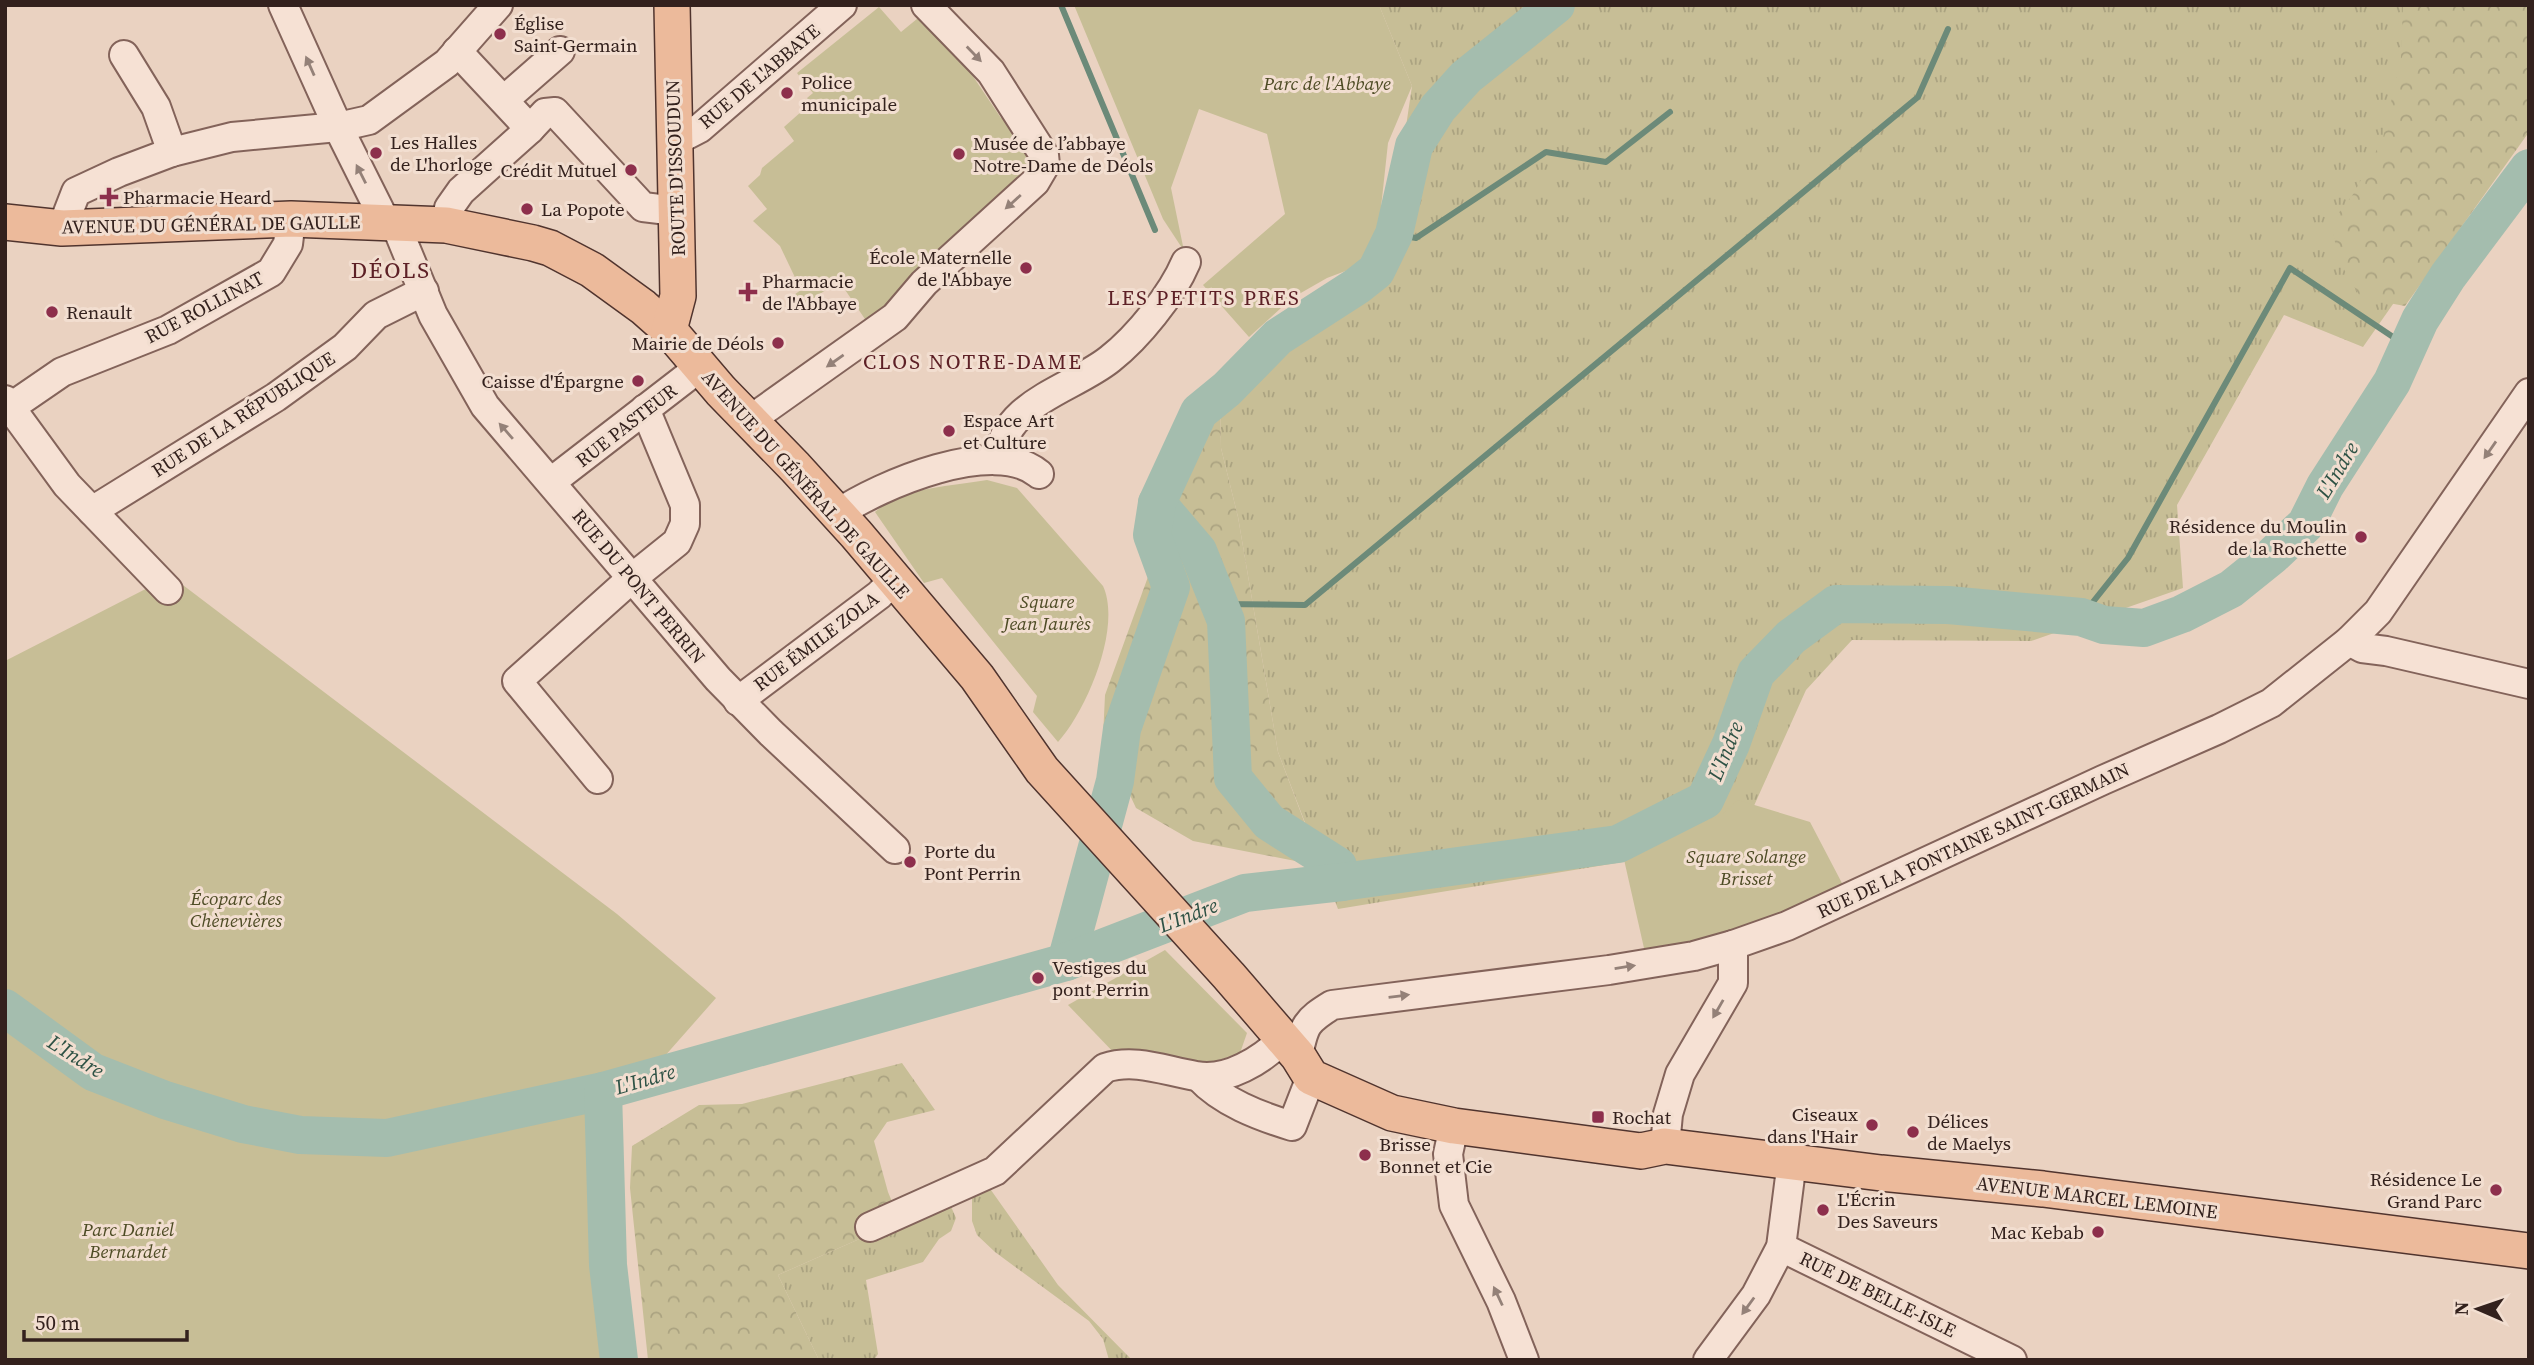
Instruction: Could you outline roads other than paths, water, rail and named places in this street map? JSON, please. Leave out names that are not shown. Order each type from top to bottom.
[{"type":"main road","name":"ROUTE D'ISSOUDUN","points":[[669,330],[678,296],[672,5]]},
{"type":"main road","name":"AVENUE DU GÉNÉRAL DE GAULLE","points":[[5,222],[62,228],[291,219],[446,225],[520,240],[562,254],[608,280],[669,330],[837,514],[977,677],[1042,770],[1170,912]]},
{"type":"main road","name":"AVENUE MARCEL LEMOINE","points":[[1170,912],[1297,1057],[1392,1113],[1454,1126],[1641,1151],[1665,1146],[2030,1188],[2529,1251]]},
{"type":"main road","name":"AVENUE MARCEL LEMOINE","points":[[1297,1057],[1338,1068],[1394,1095],[1452,1109],[1644,1132],[1665,1146]]},
{"type":"street","name":"RUE DU PONT PERRIN","points":[[283,5],[338,127],[400,235],[433,315],[485,406],[738,701],[895,849]]},
{"type":"street","points":[[62,228],[76,192],[172,152],[232,137],[338,127],[369,120],[447,63],[498,5]]},
{"type":"street","name":"RUE DE L'ABBAYE","points":[[673,142],[700,128],[842,5]]},
{"type":"street","points":[[750,420],[895,317],[924,283],[1035,182],[1045,165],[1044,155],[991,72],[926,5]]},
{"type":"street","points":[[457,51],[530,129]]},
{"type":"street","points":[[504,100],[560,51]]},
{"type":"street","points":[[124,55],[156,107],[172,152]]},
{"type":"street","points":[[446,225],[449,208],[461,191],[545,113],[555,112],[643,207],[676,211]]},
{"type":"street","name":"RUE ROLLINAT","points":[[8,403],[62,372],[168,330],[271,272],[288,244],[291,219]]},
{"type":"street","points":[[999,460],[1002,440],[1019,417],[1036,403],[1074,382],[1121,350],[1176,283],[1186,262]]},
{"type":"street","name":"RUE DE LA RÉPUBLIQUE","points":[[92,511],[276,397],[345,347],[376,315],[424,291]]},
{"type":"street","name":"RUE PASTEUR","points":[[551,482],[700,367]]},
{"type":"street","name":"RUE DE LA FONTAINE SAINT-GERMAIN","points":[[1199,1077],[1212,1092],[1272,1120],[1292,1126],[1301,1037],[1309,1019],[1332,1005],[1609,970],[1694,956],[1733,945],[1787,926],[1847,900],[2271,703],[2348,641],[2378,612],[2529,393]]},
{"type":"street","points":[[8,403],[67,485],[167,590]]},
{"type":"street","points":[[598,779],[517,681],[631,579],[677,542],[685,524],[685,505],[645,409]]},
{"type":"street","points":[[837,514],[879,489],[938,469],[999,460],[1029,465],[1039,474]]},
{"type":"street","name":"RUE ÉMILE ZOLA","points":[[738,701],[879,595],[894,580]]},
{"type":"street","points":[[2348,641],[2362,648],[2386,651],[2529,684]]},
{"type":"street","points":[[1665,1146],[1668,1114],[1679,1074],[1733,983],[1733,945]]},
{"type":"street","points":[[870,1227],[995,1171],[1105,1068],[1123,1065],[1153,1066],[1199,1077],[1232,1072],[1269,1052],[1297,1057]]},
{"type":"street","points":[[1454,1126],[1448,1154],[1454,1205],[1501,1301],[1524,1360]]},
{"type":"street","points":[[1708,1360],[1756,1295],[1781,1247],[1792,1161]]},
{"type":"street","name":"RUE DE BELLE-ISLE","points":[[1781,1247],[2012,1360]]},
{"type":"waterway","points":[[1061,5],[1155,230]]},
{"type":"waterway","points":[[1066,962],[1115,781],[1122,729],[1171,587],[1152,535],[1157,503],[1199,412],[1227,389],[1278,337],[1376,271],[1394,234],[1414,146],[1438,108],[1466,77],[1556,5]]},
{"type":"waterway","points":[[1219,604],[1305,605],[1918,97],[1948,29]]},
{"type":"waterway","points":[[1394,234],[1416,238],[1546,152],[1606,162],[1670,112]]},
{"type":"waterway","name":"L'Indre","points":[[5,1008],[93,1072],[165,1100],[243,1124],[300,1135],[387,1138],[603,1091],[1066,962],[1245,893],[1618,844],[1705,800],[1731,744],[1756,673],[1791,637],[1836,604],[1948,605],[2081,617],[2104,625],[2144,628],[2182,614],[2231,589],[2306,524],[2325,486],[2392,382],[2420,320],[2448,276],[2529,168]]},
{"type":"waterway","points":[[2081,617],[2128,558],[2290,268],[2408,347]]},
{"type":"waterway","points":[[1157,503],[1198,551],[1226,621],[1233,778],[1269,822],[1338,866],[1342,882]]},
{"type":"waterway","name":"L'Indre","points":[[603,1091],[608,1265],[619,1360]]},
{"type":"place","name":"Église Saint-Germain","points":[[500,34]]},
{"type":"place","name":"Police municipale","points":[[787,93]]},
{"type":"place","name":"Les Halles de L'horloge","points":[[376,153]]},
{"type":"place","name":"Musée de l’abbaye Notre-Dame de Déols","points":[[959,154]]},
{"type":"place","name":"Crédit Mutuel","points":[[631,170]]},
{"type":"place","name":"Pharmacie Heard","points":[[109,197]]},
{"type":"place","name":"La Popote","points":[[527,209]]},
{"type":"place","name":"École Maternelle de l'Abbaye","points":[[1026,268]]},
{"type":"place","name":"Pharmacie de l'Abbaye","points":[[748,292]]},
{"type":"place","name":"Renault","points":[[52,312]]},
{"type":"place","name":"Mairie de Déols","points":[[778,343]]},
{"type":"place","name":"Caisse d'Épargne","points":[[638,381]]},
{"type":"place","name":"Espace Art et Culture","points":[[949,431]]},
{"type":"place","name":"Résidence du Moulin de la Rochette","points":[[2361,537]]},
{"type":"place","name":"Porte du Pont Perrin","points":[[910,862]]},
{"type":"place","name":"Vestiges du pont Perrin","points":[[1038,978]]},
{"type":"place","name":"Rochat","points":[[1598,1117]]},
{"type":"place","name":"Ciseaux dans l'Hair","points":[[1872,1125]]},
{"type":"place","name":"Délices de Maelys","points":[[1913,1132]]},
{"type":"place","name":"Brisse Bonnet et Cie","points":[[1365,1155]]},
{"type":"place","name":"Résidence Le Grand Parc","points":[[2496,1190]]},
{"type":"place","name":"L'Écrin Des Saveurs","points":[[1823,1210]]},
{"type":"place","name":"Mac Kebab","points":[[2098,1232]]},
{"type":"district","name":"DÉOLS","points":[[391,270]]},
{"type":"district","name":"LES PETITS PRES","points":[[1204,297]]},
{"type":"district","name":"CLOS NOTRE-DAME","points":[[973,361]]},
{"type":"park label","name":"Parc de l'Abbaye","points":[[1327,83]]},
{"type":"park label","name":"Square Jean Jaurès","points":[[1047,612]]},
{"type":"park label","name":"Square Solange Brisset","points":[[1746,867]]},
{"type":"park label","name":"Écoparc des Chènevières","points":[[236,909]]},
{"type":"park label","name":"Parc Daniel Bernardet","points":[[128,1240]]}]
